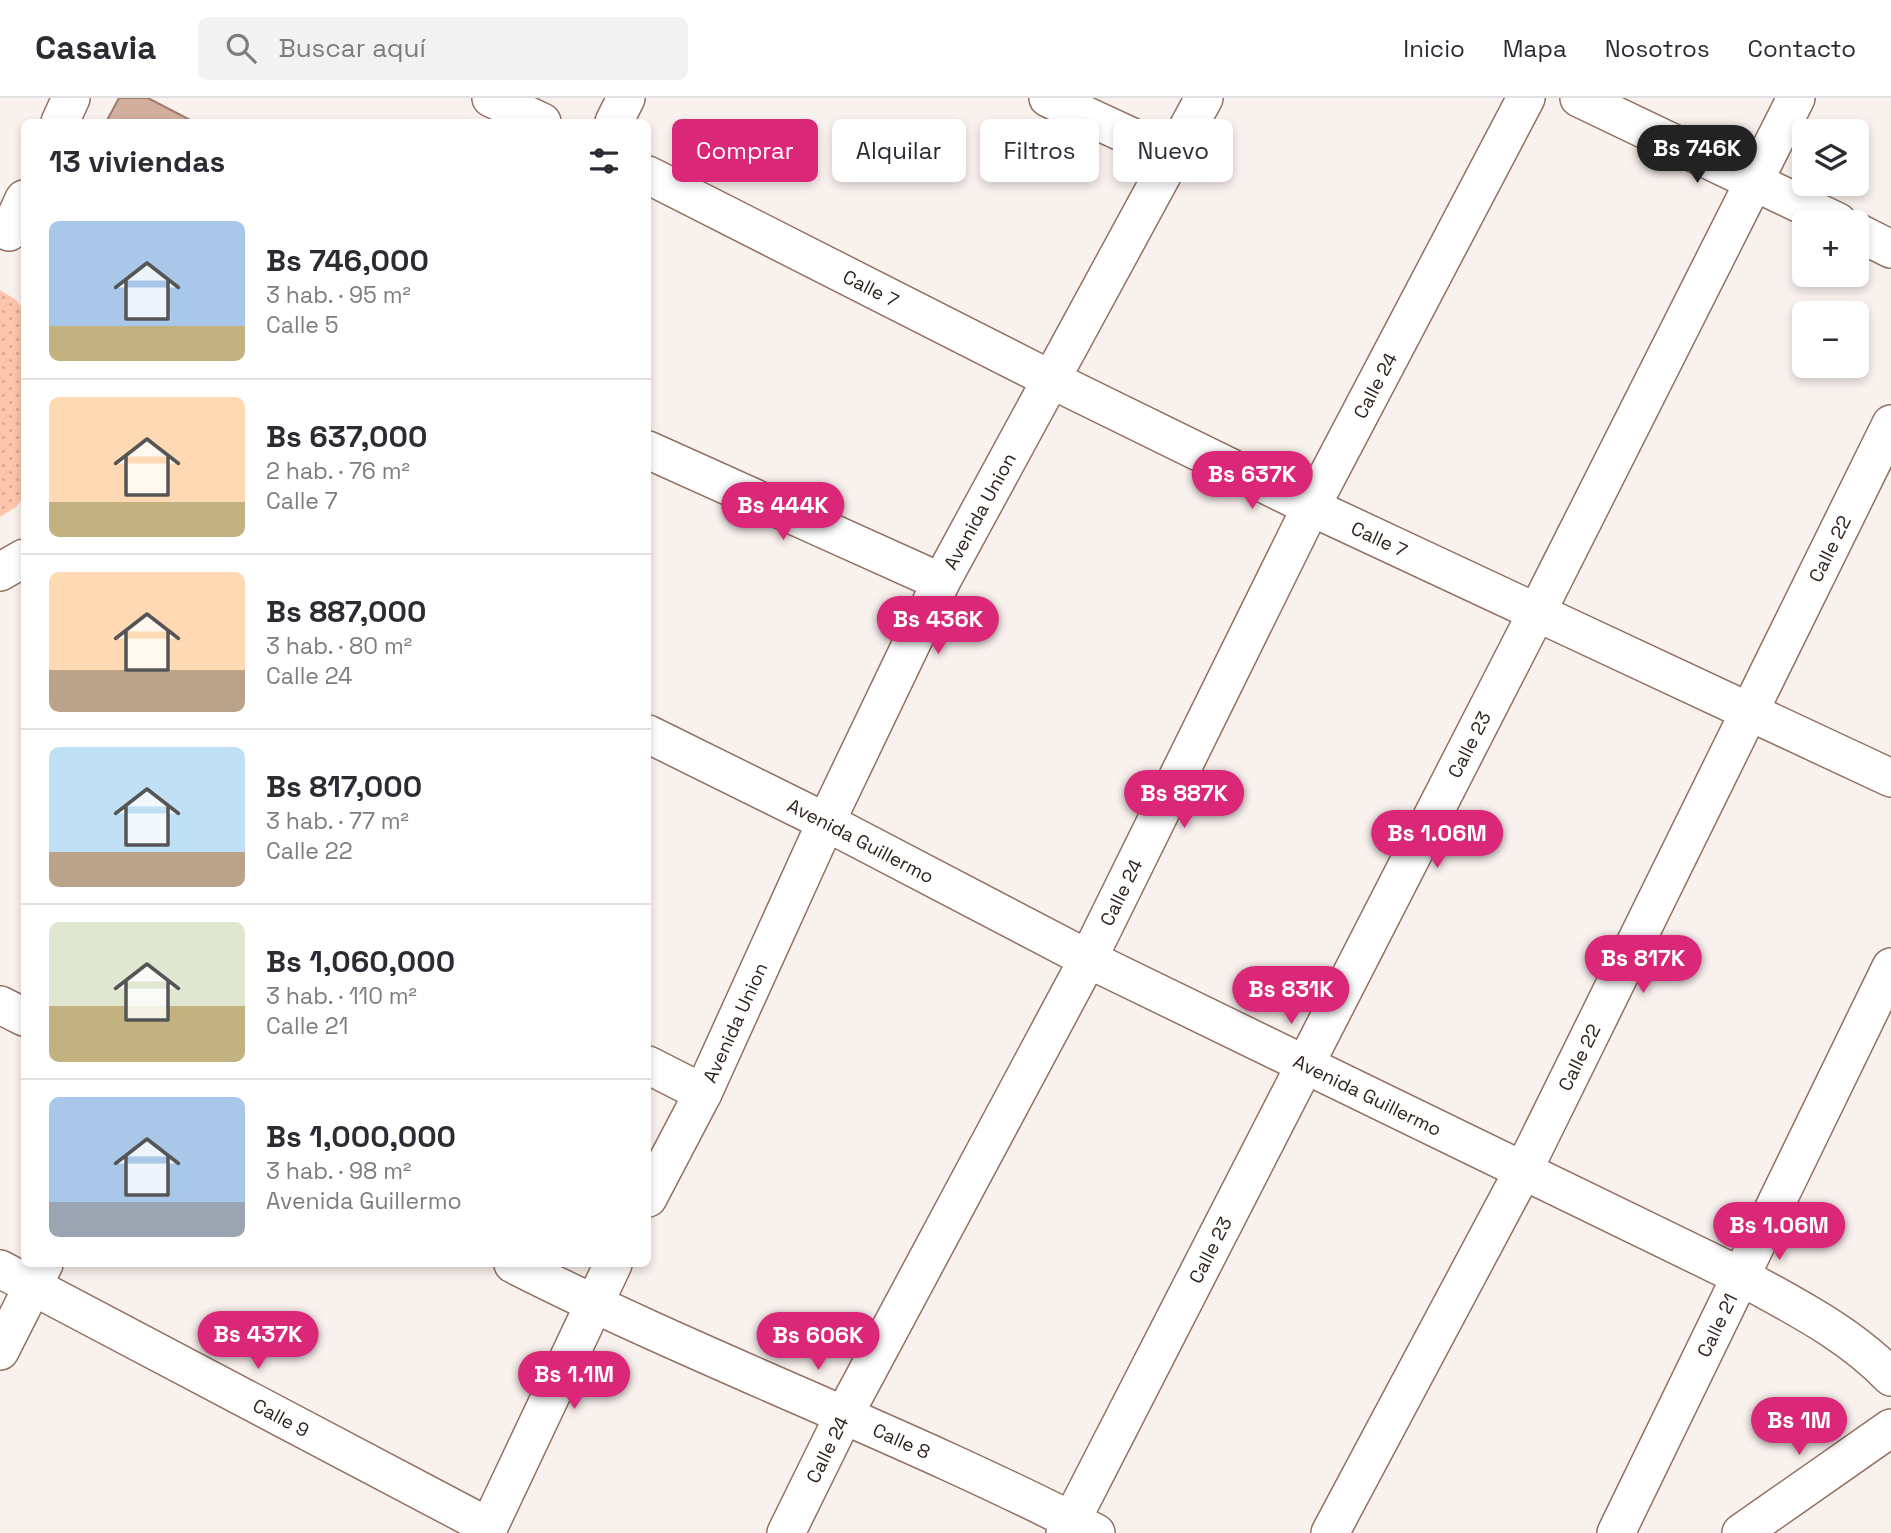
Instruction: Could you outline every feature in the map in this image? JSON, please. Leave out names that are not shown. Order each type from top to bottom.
[{"type":"street","points":[[61,119],[71,98]]},
{"type":"street","points":[[491,98],[536,119]]},
{"type":"street","points":[[616,119],[626,98]]},
{"type":"street","points":[[1048,98],[1113,128]]},
{"type":"street","name":"Avenida Union","points":[[1192,119],[1204,98]]},
{"type":"street","name":"Calle 24","points":[[786,1533],[844,1415],[1088,959],[1311,507],[1526,98]]},
{"type":"street","points":[[1579,98],[1814,210]]},
{"type":"street","name":"Calle 23","points":[[1078,1529],[1304,1065],[1537,612],[1796,98]]},
{"type":"street","name":"Calle 7","points":[[651,177],[1050,379],[1311,507],[1891,778]]},
{"type":"street","name":"Avenida Union","points":[[651,1192],[703,1093],[826,822],[941,582],[1156,182]]},
{"type":"street","points":[[11,234],[21,207]]},
{"type":"street","points":[[1869,238],[1891,249]]},
{"type":"street","name":"Calle 22","points":[[1330,1533],[1524,1169],[1891,424]]},
{"type":"street","points":[[651,451],[941,582]]},
{"type":"street","points":[[0,572],[21,560]]},
{"type":"street","name":"Avenida Guillermo","points":[[651,735],[826,822],[1088,959],[1740,1276],[1820,1320],[1872,1357],[1891,1377]]},
{"type":"street","name":"Calle 21","points":[[1616,1533],[1891,967]]},
{"type":"street","points":[[0,1005],[21,1016]]},
{"type":"street","points":[[651,1067],[703,1093]]},
{"type":"street","name":"Calle 8","points":[[519,1267],[592,1304],[844,1415],[1078,1529]]},
{"type":"street","points":[[488,1530],[611,1267]]},
{"type":"street","name":"Calle 9","points":[[0,1269],[39,1274],[488,1530]]},
{"type":"street","points":[[0,1351],[39,1274]]},
{"type":"street","points":[[1741,1533],[1891,1428]]},
{"type":"shaded area","points":[[0,290],[16,300],[21,307],[21,500],[16,507],[0,517]]},
{"type":"building","points":[[119,98],[148,98],[188,119],[108,119]]}]
